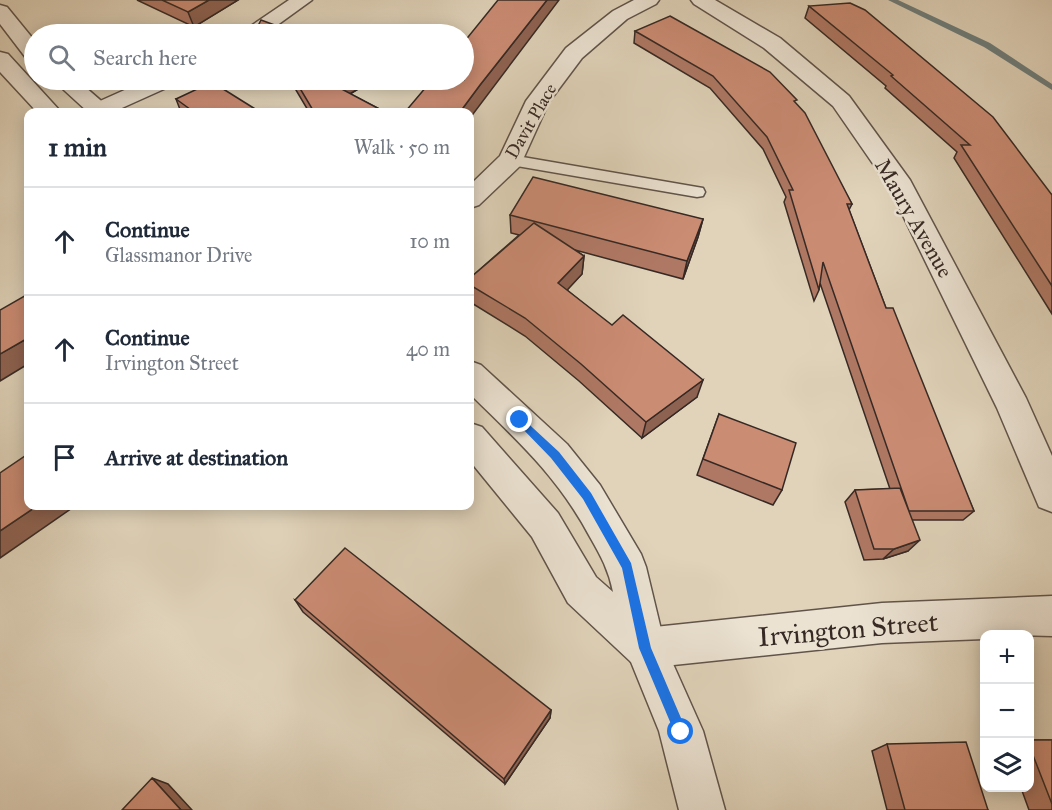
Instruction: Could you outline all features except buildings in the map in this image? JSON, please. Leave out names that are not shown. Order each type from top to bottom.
[{"type":"street","points":[[267,24],[302,0]]},
{"type":"street","name":"Davit Place","points":[[474,195],[511,160],[538,101],[574,53],[620,15],[649,0]]},
{"type":"street","name":"Maury Avenue","points":[[701,0],[772,43],[841,101],[901,186],[1014,408],[1052,496]]},
{"type":"street","points":[[0,11],[24,41]]},
{"type":"street","points":[[0,58],[24,84]]},
{"type":"street","points":[[30,90],[46,108]]},
{"type":"street","points":[[76,90],[97,108]]},
{"type":"street","points":[[107,108],[144,90]]},
{"type":"street","points":[[474,378],[555,455],[587,496],[627,567],[645,648],[681,732],[702,810]]},
{"type":"street","points":[[520,420],[475,443],[545,525],[582,590],[645,648]]},
{"type":"street","name":"Irvington Street","points":[[645,648],[882,623],[1052,616]]},
{"type":"lane","points":[[511,160],[697,192]]},
{"type":"waterway","points":[[892,0],[987,45],[1052,88]]},
{"type":"route","points":[[520,420],[555,455],[587,496],[627,567],[645,648],[681,732]]}]
